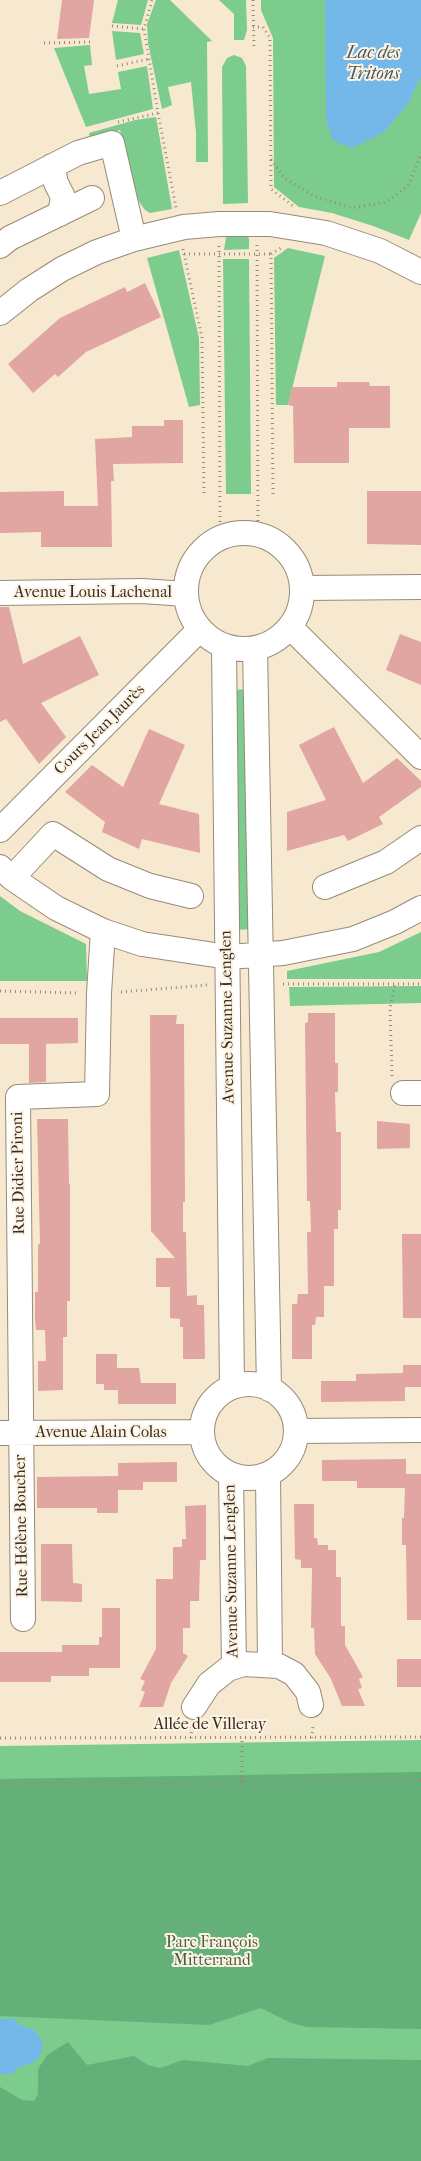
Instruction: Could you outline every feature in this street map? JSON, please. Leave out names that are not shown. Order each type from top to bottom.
[{"type":"street","points":[[0,193],[78,154],[112,143],[134,238]]},
{"type":"street","points":[[52,166],[56,184],[63,197],[60,214]]},
{"type":"street","points":[[0,246],[10,238],[92,198]]},
{"type":"street","points":[[0,313],[29,290],[62,269],[97,252],[134,238],[179,228],[219,224],[257,224],[326,233],[380,251],[421,272]]},
{"type":"street","points":[[236,533],[258,534],[274,540],[289,552],[299,569],[302,602],[290,627],[280,637],[268,644],[255,648],[240,649],[224,646],[211,639],[200,629],[190,612],[186,594],[188,576],[194,560],[205,547],[220,538],[236,533]]},
{"type":"street","points":[[302,588],[421,588]]},
{"type":"street","name":"Avenue Louis Lachenal","points":[[0,593],[142,591],[186,594]]},
{"type":"street","points":[[290,627],[421,757]]},
{"type":"street","name":"Cours Jean Jaurès","points":[[0,830],[200,629]]},
{"type":"street","name":"Avenue Suzanne Lenglen","points":[[224,646],[232,1387]]},
{"type":"street","name":"Avenue Suzanne Lenglen","points":[[255,648],[269,1389]]},
{"type":"street","points":[[191,896],[150,886],[108,869],[53,834],[6,873],[56,908],[103,931],[142,944],[228,957],[261,956],[353,939],[395,922],[421,908]]},
{"type":"street","points":[[325,887],[386,862],[421,838]]},
{"type":"street","name":"Rue Didier Pironi","points":[[11,1433],[18,1096],[97,1094],[99,993],[103,931]]},
{"type":"street","points":[[244,1384],[257,1385],[269,1389],[280,1396],[294,1418],[296,1431],[294,1444],[289,1456],[280,1467],[256,1478],[231,1475],[219,1468],[210,1458],[204,1445],[202,1432],[204,1418],[210,1405],[220,1394],[232,1387],[244,1384]]},
{"type":"street","points":[[296,1431],[421,1430]]},
{"type":"street","name":"Avenue Alain Colas","points":[[11,1433],[202,1432]]},
{"type":"street","name":"Rue Hélène Boucher","points":[[11,1433],[23,1619]]},
{"type":"street","points":[[268,1474],[270,1664]]},
{"type":"street","name":"Avenue Suzanne Lenglen","points":[[231,1475],[234,1666]]},
{"type":"street","name":"Avenue Suzanne Lenglen","points":[[194,1707],[209,1684],[234,1666],[244,1664],[270,1664],[279,1666],[294,1674],[308,1692],[312,1705]]},
{"type":"path","points":[[152,0],[144,30],[179,228],[202,338],[204,495]]},
{"type":"path","points":[[253,0],[254,48]]},
{"type":"path","points":[[112,26],[144,30]]},
{"type":"path","points":[[184,254],[271,254],[288,244],[293,205],[271,189],[270,38],[263,27],[253,27]]},
{"type":"path","points":[[44,43],[90,42]]},
{"type":"path","points":[[117,66],[149,59]]},
{"type":"path","points":[[114,123],[158,113]]},
{"type":"path","points":[[270,158],[284,178],[314,196],[352,208],[386,202],[408,186],[421,154]]},
{"type":"path","points":[[219,224],[220,538]]},
{"type":"path","points":[[257,224],[258,534]]},
{"type":"path","points":[[271,254],[273,494]]},
{"type":"path","points":[[395,984],[390,1008],[392,1081],[412,1093]]},
{"type":"path","name":"Allée de Villeray","points":[[0,1738],[421,1737]]},
{"type":"path","points":[[242,1738],[242,1782]]},
{"type":"path","points":[[0,1784],[421,1780]]},
{"type":"green space","points":[[118,0],[148,0],[141,25],[112,23]]},
{"type":"green space","points":[[156,0],[170,0],[212,41],[207,42],[208,162],[196,162],[196,133],[191,82],[168,87],[172,105],[162,109],[148,43],[147,24]]},
{"type":"green space","points":[[219,0],[246,0],[247,30],[244,40],[234,40],[234,14]]},
{"type":"green space","points":[[261,0],[421,0],[421,213],[409,240],[332,213],[299,207],[274,187],[273,38],[261,10]]},
{"type":"green space","points":[[112,31],[140,33],[144,54],[116,60]]},
{"type":"green space","points":[[90,45],[92,65],[84,66],[89,94],[121,89],[118,72],[147,66],[153,109],[86,127],[54,48]]},
{"type":"green space","points":[[234,55],[242,58],[246,66],[248,203],[223,204],[222,67],[227,58]]},
{"type":"green space","points":[[156,117],[172,209],[150,213],[145,210],[138,200],[120,130],[90,140],[89,133],[135,120]]},
{"type":"green space","points":[[230,234],[249,238],[249,249],[224,250],[226,237]]},
{"type":"green space","points":[[288,248],[325,256],[288,405],[276,405],[274,258]]},
{"type":"green space","points":[[179,250],[199,338],[200,405],[189,407],[147,258]]},
{"type":"green space","points":[[223,259],[249,259],[251,494],[226,494]]},
{"type":"green space","points":[[253,689],[256,929],[232,930],[231,690]]},
{"type":"green space","points":[[0,896],[20,911],[86,944],[87,981],[0,981]]},
{"type":"green space","points":[[421,932],[421,979],[287,979],[287,971],[379,952]]},
{"type":"green space","points":[[421,986],[421,1003],[290,1006],[289,987]]},
{"type":"green space","name":"Parc François Mitterrand","points":[[421,1740],[421,2161],[0,2161],[0,1746]]},
{"type":"green space","points":[[421,1772],[421,2029],[307,2027],[291,2023],[261,2008],[209,2025],[0,2016],[0,1779]]},
{"type":"green space","points":[[68,2042],[87,2065],[134,2056],[148,2065],[160,2068],[183,2060],[248,2066],[268,2058],[421,2060],[421,2161],[0,2161],[0,2087],[22,2100],[34,2101],[38,2095],[38,2069],[47,2055]]},
{"type":"water","name":"Lac des Tritons","points":[[325,0],[421,0],[421,77],[407,105],[383,133],[352,148],[333,140],[326,120]]},
{"type":"water","points":[[0,2019],[14,2019],[19,2025],[34,2030],[42,2041],[42,2049],[38,2059],[17,2068],[13,2074],[0,2074]]},
{"type":"building","points":[[62,0],[94,0],[89,38],[57,39]]},
{"type":"building","points":[[145,283],[161,317],[86,352],[58,377],[55,374],[33,393],[8,364],[60,318],[125,287],[127,292]]},
{"type":"building","points":[[337,382],[369,382],[370,386],[390,386],[390,428],[349,428],[349,463],[294,463],[293,406],[288,405],[292,387],[337,387]]},
{"type":"building","points":[[164,420],[183,420],[183,463],[113,464],[114,481],[111,481],[112,547],[41,547],[41,532],[0,533],[0,492],[64,491],[64,506],[98,506],[95,439],[132,437],[132,426],[164,426]]},
{"type":"building","points":[[367,491],[421,491],[421,545],[367,544]]},
{"type":"building","points":[[0,607],[9,607],[23,664],[80,636],[99,675],[41,703],[66,737],[39,764],[6,719],[0,722]]},
{"type":"building","points":[[400,634],[421,642],[421,685],[386,670]]},
{"type":"building","points":[[334,727],[363,783],[397,758],[421,781],[421,787],[379,817],[383,824],[348,841],[344,835],[287,851],[287,812],[326,800],[299,745]]},
{"type":"building","points":[[149,729],[185,745],[159,804],[199,814],[200,853],[142,839],[139,849],[102,832],[105,822],[65,792],[92,765],[123,787]]},
{"type":"building","points":[[308,1013],[335,1013],[335,1063],[338,1063],[338,1092],[335,1092],[336,1132],[341,1132],[341,1210],[338,1210],[338,1229],[334,1229],[334,1286],[324,1286],[324,1317],[316,1317],[315,1325],[312,1325],[312,1359],[292,1359],[292,1304],[297,1304],[298,1294],[308,1294],[307,1232],[311,1232],[310,1201],[307,1201],[305,1023],[308,1022]]},
{"type":"building","points":[[150,1015],[177,1015],[176,1024],[184,1024],[185,1202],[183,1202],[183,1232],[186,1232],[187,1296],[197,1295],[197,1305],[204,1305],[205,1359],[183,1359],[183,1327],[180,1327],[180,1319],[170,1318],[170,1287],[156,1287],[156,1258],[175,1258],[151,1231]]},
{"type":"building","points":[[0,1018],[78,1018],[78,1043],[46,1044],[46,1082],[29,1083],[29,1044],[0,1044]]},
{"type":"building","points":[[37,1119],[68,1119],[70,1301],[67,1301],[67,1337],[63,1337],[63,1390],[38,1391],[38,1361],[46,1361],[45,1330],[36,1330],[35,1318],[35,1292],[38,1292],[38,1244],[40,1244]]},
{"type":"building","points":[[377,1121],[410,1124],[410,1148],[377,1149]]},
{"type":"building","points":[[402,1234],[421,1234],[421,1318],[403,1318]]},
{"type":"building","points":[[96,1354],[117,1354],[117,1368],[139,1368],[141,1383],[176,1383],[176,1404],[118,1404],[118,1390],[104,1390],[104,1384],[96,1384]]},
{"type":"building","points":[[403,1365],[421,1365],[421,1387],[405,1387],[405,1401],[321,1402],[321,1381],[356,1381],[356,1374],[403,1373]]},
{"type":"building","points":[[406,1459],[406,1474],[421,1474],[421,1620],[407,1620],[406,1545],[402,1545],[405,1488],[357,1488],[357,1481],[322,1481],[322,1460]]},
{"type":"building","points":[[177,1462],[177,1482],[143,1482],[143,1490],[118,1490],[118,1513],[97,1513],[97,1508],[37,1508],[37,1477],[118,1476],[118,1463]]},
{"type":"building","points":[[294,1504],[314,1504],[314,1538],[317,1538],[318,1545],[328,1545],[328,1550],[336,1550],[336,1577],[341,1577],[341,1626],[345,1626],[345,1645],[363,1677],[359,1679],[362,1688],[358,1689],[365,1706],[342,1706],[331,1679],[315,1654],[314,1628],[311,1628],[312,1568],[301,1568],[301,1560],[295,1559]]},
{"type":"building","points":[[206,1505],[206,1560],[200,1560],[199,1601],[190,1601],[190,1628],[183,1628],[183,1653],[188,1656],[171,1683],[163,1707],[139,1707],[145,1692],[141,1690],[145,1681],[140,1679],[156,1649],[156,1579],[173,1579],[173,1547],[182,1547],[182,1539],[186,1539],[185,1506]]},
{"type":"building","points":[[41,1544],[72,1544],[73,1583],[82,1584],[82,1602],[41,1601]]},
{"type":"building","points":[[102,1608],[120,1608],[120,1668],[89,1668],[89,1676],[51,1676],[51,1682],[0,1682],[0,1652],[62,1652],[62,1645],[99,1645],[99,1637],[102,1637]]},
{"type":"building","points":[[397,1659],[421,1659],[421,1687],[397,1687]]}]
